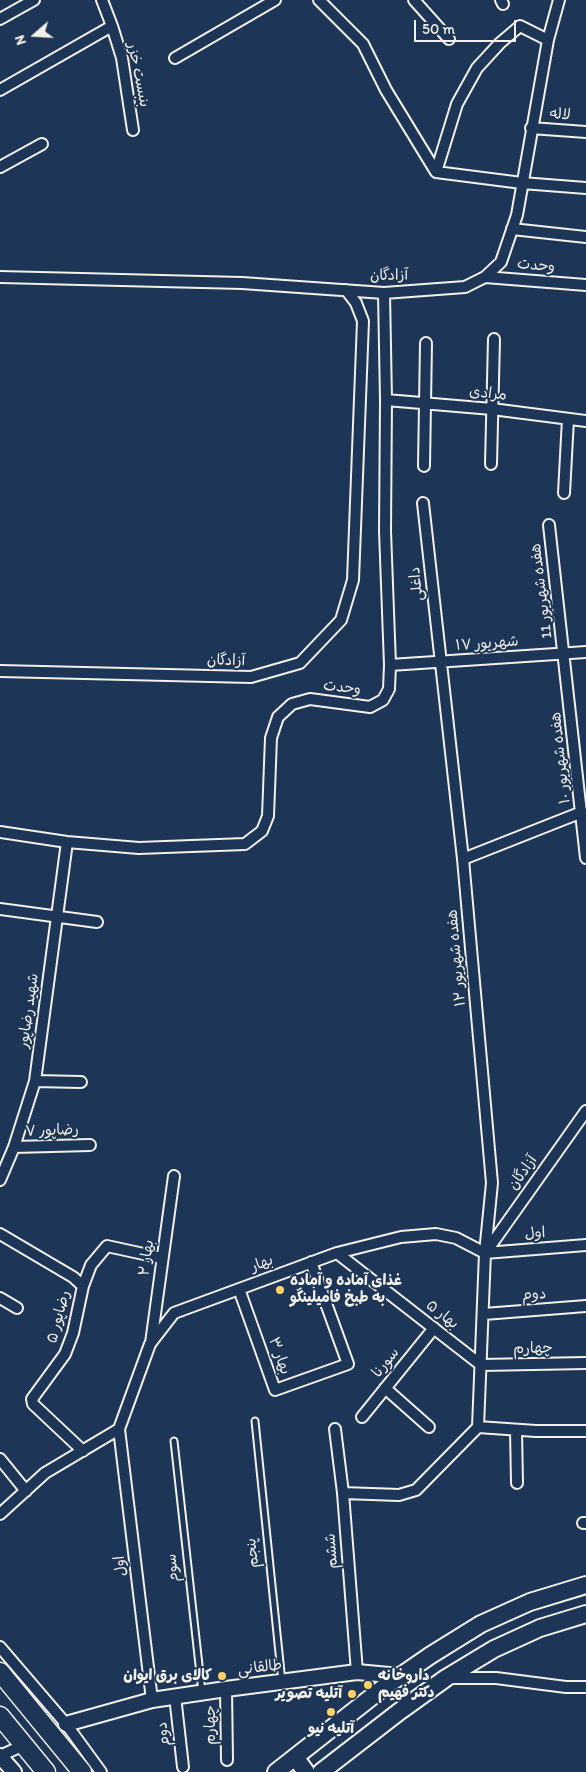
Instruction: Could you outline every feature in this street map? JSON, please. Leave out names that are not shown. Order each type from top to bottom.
[{"type":"highway","points":[[0,1672],[82,1772]]},
{"type":"highway","points":[[0,1716],[46,1772]]},
{"type":"main road","points":[[276,1772],[400,1676],[481,1624],[530,1602],[586,1586]]},
{"type":"main road","points":[[321,1772],[446,1678],[494,1649],[540,1628],[586,1614]]},
{"type":"main road","points":[[295,1757],[306,1772]]},
{"type":"street","points":[[0,19],[19,4],[34,0]]},
{"type":"street","name":"بنبست خزر","points":[[102,0],[122,58],[133,130]]},
{"type":"street","points":[[176,58],[275,0]]},
{"type":"street","points":[[319,0],[363,44],[396,107],[436,172]]},
{"type":"street","points":[[414,0],[449,39]]},
{"type":"street","name":"آزادگان","points":[[0,277],[242,283],[384,293],[465,286],[485,277],[501,262],[517,215],[548,40],[559,0]]},
{"type":"street","points":[[0,90],[112,26]]},
{"type":"street","points":[[436,172],[457,104],[476,68],[500,43],[520,26],[548,40]]},
{"type":"street","name":"لاله","points":[[531,128],[586,132]]},
{"type":"street","points":[[0,167],[42,144]]},
{"type":"street","points":[[436,172],[522,183],[586,188]]},
{"type":"street","points":[[512,229],[586,237]]},
{"type":"street","name":"وحدت","points":[[485,277],[586,285]]},
{"type":"street","name":"آزادگان","points":[[0,671],[251,676],[300,663],[341,620],[353,580],[363,321],[356,303],[346,290]]},
{"type":"street","name":"وحدت","points":[[0,832],[67,842],[140,848],[245,844],[262,831],[268,816],[271,738],[278,717],[292,704],[310,699],[370,707],[383,700],[389,690],[390,665],[385,531],[386,400],[384,293]]},
{"type":"street","points":[[491,464],[494,338]]},
{"type":"street","points":[[424,466],[426,343]]},
{"type":"street","name":"مرادی","points":[[386,400],[492,409],[586,421]]},
{"type":"street","points":[[564,492],[568,419]]},
{"type":"street","name":"داغلی","points":[[423,503],[441,662]]},
{"type":"street","name":"هفده شهریور 11","points":[[550,525],[564,654]]},
{"type":"street","name":"۱۷ شهریور","points":[[390,665],[586,652]]},
{"type":"street","name":"هفده شهریور ۱۰","points":[[564,654],[584,813],[586,858]]},
{"type":"street","name":"هفده شهریور ۱۲","points":[[441,662],[463,859],[492,1183],[486,1253],[478,1427]]},
{"type":"street","points":[[463,859],[584,813]]},
{"type":"street","name":"شهید رضاپور","points":[[0,1180],[14,1147],[35,1081],[67,842]]},
{"type":"street","points":[[0,908],[97,922]]},
{"type":"street","points":[[35,1081],[81,1082]]},
{"type":"street","name":"آزادگان","points":[[486,1253],[586,1113]]},
{"type":"street","name":"رضاپور ۷","points":[[14,1147],[90,1145]]},
{"type":"street","name":"بهار ۲","points":[[150,1344],[174,1176]]},
{"type":"street","name":"رضاپور ۵","points":[[0,1234],[73,1277],[82,1286],[73,1333],[65,1354],[32,1399],[33,1404],[82,1451]]},
{"type":"street","name":"بهار","points":[[119,1429],[150,1344],[174,1313],[337,1253],[401,1237],[436,1234],[456,1238],[486,1253]]},
{"type":"street","name":"اول","points":[[486,1253],[586,1245]]},
{"type":"street","points":[[82,1286],[91,1265],[107,1246],[162,1258]]},
{"type":"street","name":"بهار ۵","points":[[337,1253],[481,1365]]},
{"type":"street","name":"بهار ۳","points":[[239,1289],[275,1390],[348,1364],[311,1262]]},
{"type":"street","points":[[0,1298],[17,1308]]},
{"type":"street","name":"دوم","points":[[484,1314],[586,1306]]},
{"type":"street","name":"سورنا","points":[[362,1416],[434,1328]]},
{"type":"street","name":"چهارم","points":[[481,1365],[586,1364]]},
{"type":"street","points":[[385,1388],[429,1426]]},
{"type":"street","points":[[343,1493],[399,1495],[416,1490],[478,1427],[516,1430],[586,1431]]},
{"type":"street","points":[[0,1514],[44,1473],[119,1429]]},
{"type":"street","name":"اول","points":[[119,1429],[152,1700]]},
{"type":"street","name":"ششم","points":[[335,1429],[343,1493],[356,1672]]},
{"type":"street","points":[[516,1430],[517,1484]]},
{"type":"street","points":[[0,1459],[26,1491]]},
{"type":"street","points":[[0,1647],[66,1724],[101,1772]]},
{"type":"street","name":"طالقانی","points":[[66,1724],[152,1700],[202,1692],[356,1672],[400,1676]]},
{"type":"street","points":[[446,1678],[496,1678],[566,1687],[586,1687]]},
{"type":"street","name":"چهارم","points":[[226,1689],[227,1760]]},
{"type":"street","name":"دوم","points":[[175,1696],[183,1767]]},
{"type":"street","points":[[14,1772],[0,1756],[24,1746]]},
{"type":"lane","name":"پنجم","points":[[255,1421],[282,1682]]},
{"type":"lane","name":"سوم","points":[[174,1441],[202,1692]]},
{"type":"place","name":"غذای آماده و آماده به طبخ فامیلینگو","points":[[280,1290]]},
{"type":"place","name":"کالای برق ایوان","points":[[222,1676]]},
{"type":"place","name":"داروخانه دکتر فهیم","points":[[368,1685]]},
{"type":"place","name":"آتلیه تصویر","points":[[352,1694]]},
{"type":"place","name":"آتلیه نیو","points":[[331,1712]]}]
